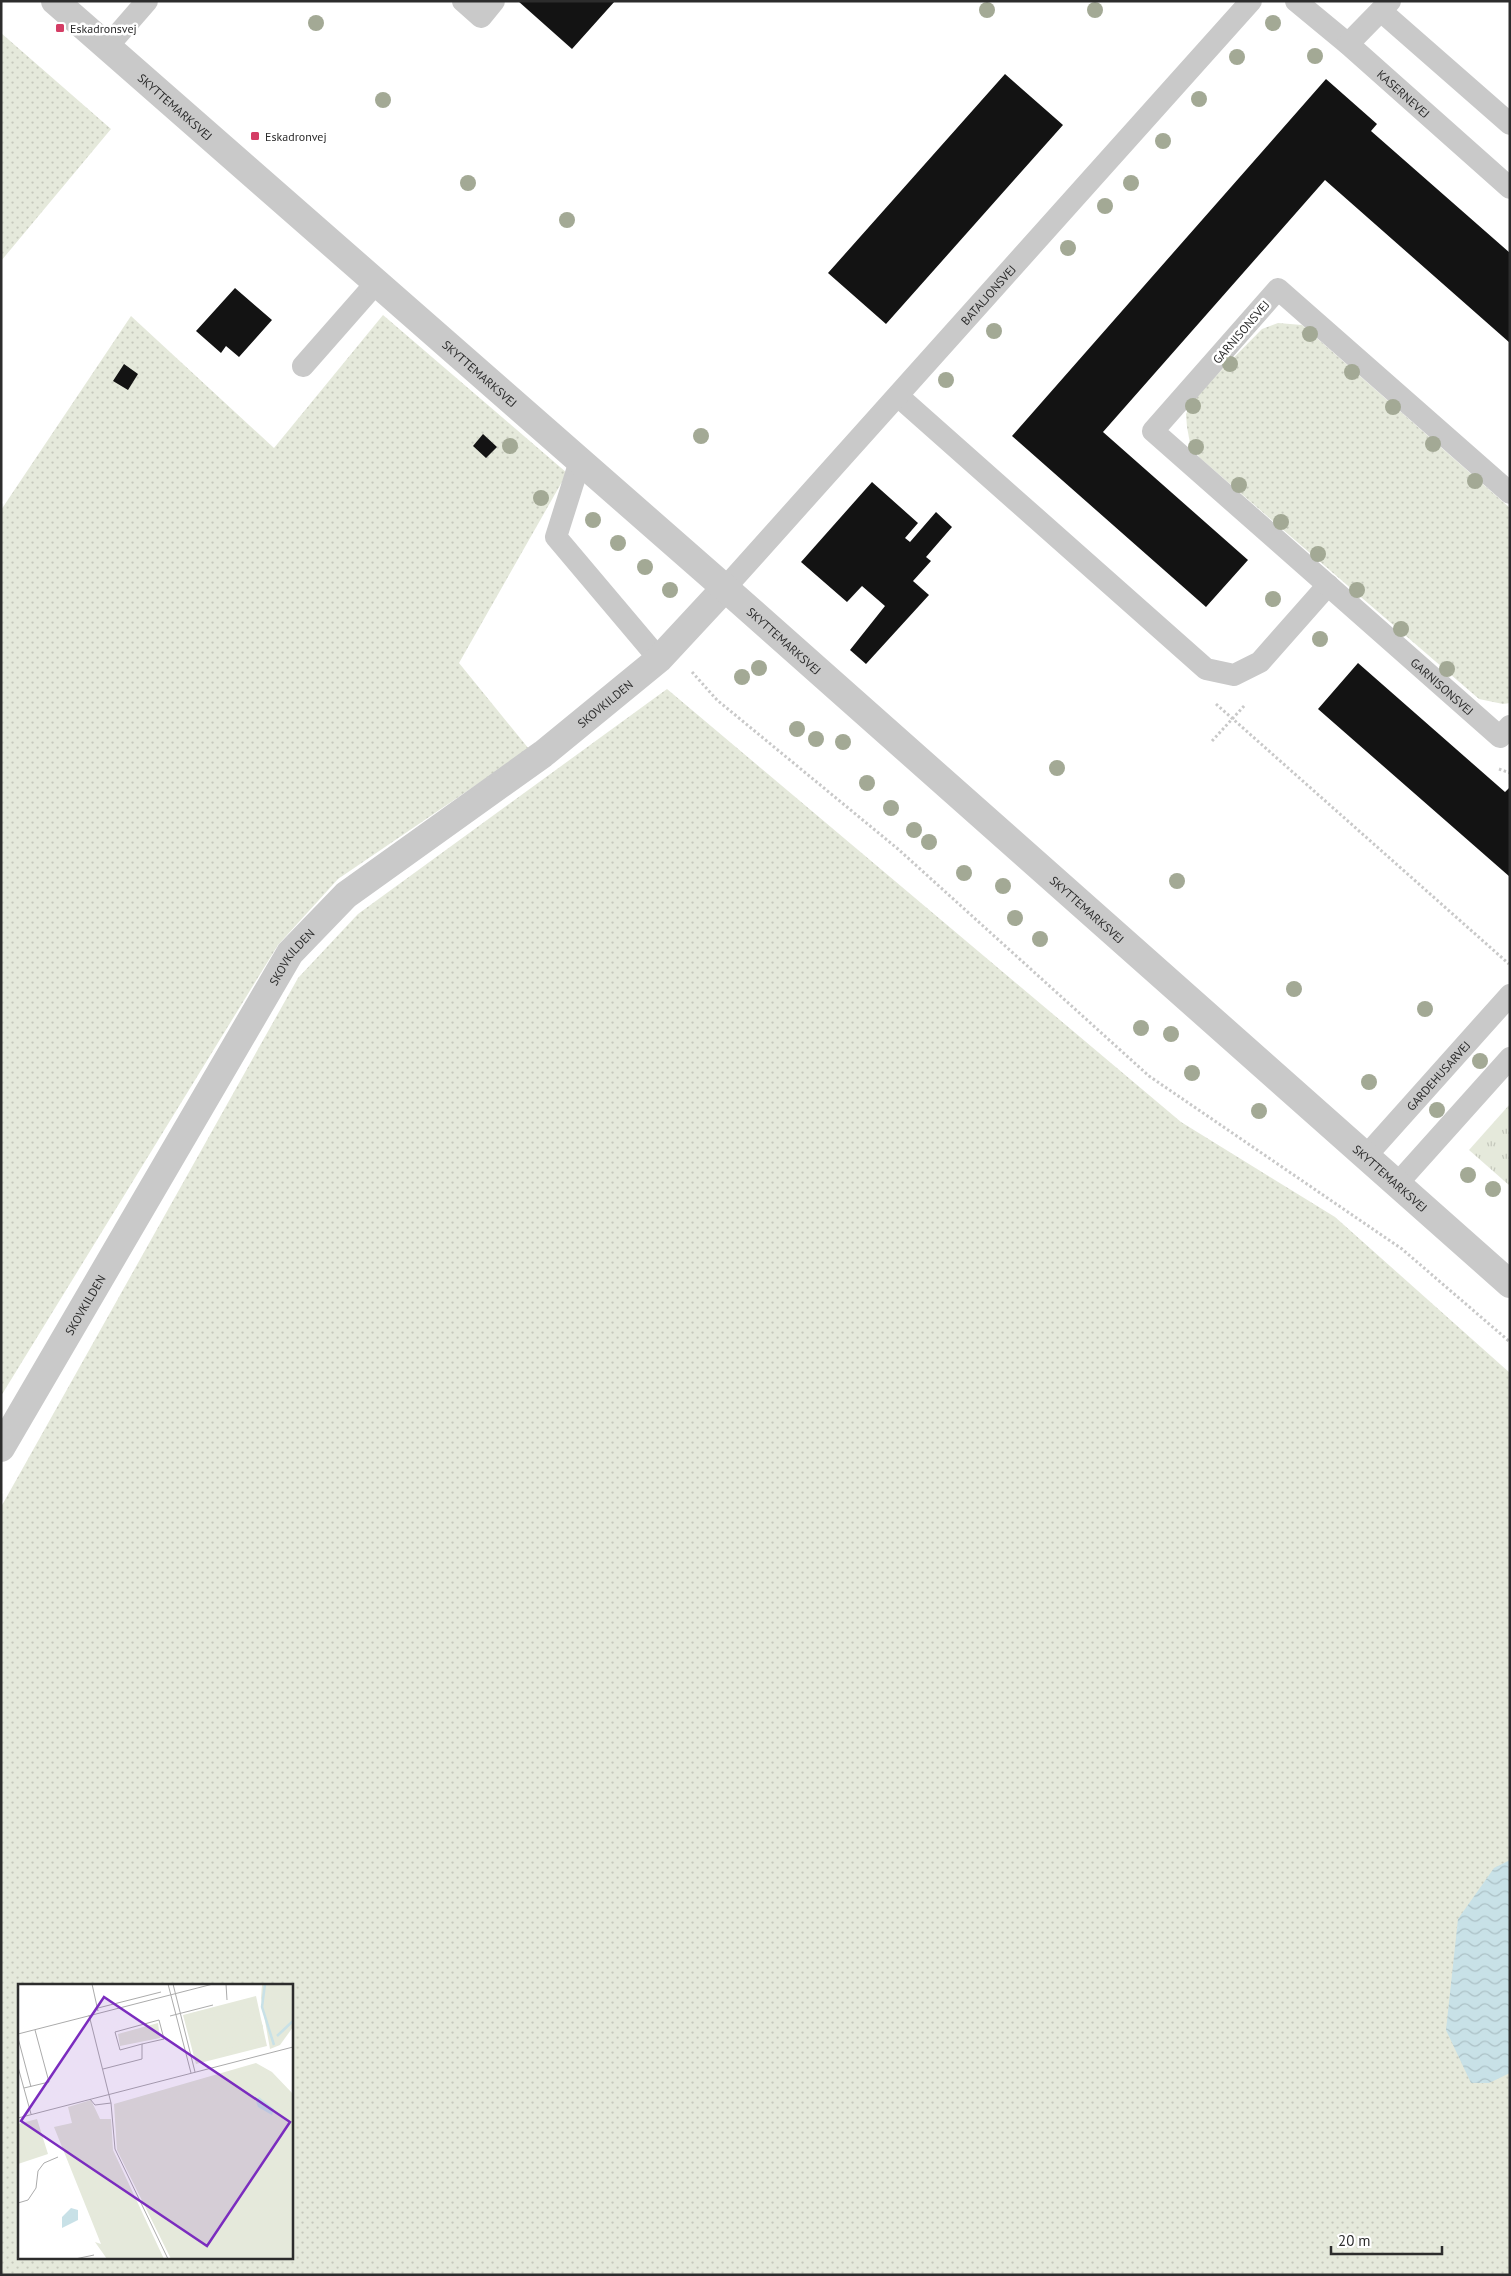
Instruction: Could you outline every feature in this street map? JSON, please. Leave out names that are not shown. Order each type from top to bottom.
[{"type":"street","name":"SKYTTEMARKSVEJ","points":[[55,1],[725,588],[1510,1284]]},
{"type":"street","name":"SKOVKILDEN","points":[[1,1448],[290,953],[346,895],[543,754],[664,653],[725,588]]},
{"type":"lane","points":[[107,47],[147,1]]},
{"type":"lane","points":[[464,1],[481,17],[494,1]]},
{"type":"lane","name":"BATALJONSVEJ","points":[[725,588],[1251,1]]},
{"type":"lane","name":"KASERNEVEJ","points":[[1296,1],[1348,44],[1510,188]]},
{"type":"lane","points":[[1348,44],[1386,6],[1510,124]]},
{"type":"lane","points":[[303,366],[376,283]]},
{"type":"lane","name":"GARNISONSVEJ","points":[[1510,493],[1278,289],[1153,431],[1500,737],[1510,726]]},
{"type":"lane","points":[[898,396],[1206,669],[1234,675],[1260,662],[1328,585]]},
{"type":"lane","points":[[580,461],[556,537],[664,653]]},
{"type":"lane","name":"GARDEHUSARVEJ","points":[[1366,1156],[1510,995]]},
{"type":"lane","points":[[1398,1184],[1510,1058]]},
{"type":"path","points":[[664,653],[717,700],[898,849],[1149,1076],[1402,1249],[1510,1342]]},
{"type":"path","points":[[1212,741],[1251,698]]},
{"type":"path","points":[[1212,701],[1510,964]]},
{"type":"path","points":[[1496,768],[1510,773]]},
{"type":"green space","points":[[1,33],[111,129],[1,261]]},
{"type":"green space","points":[[383,315],[567,473],[459,663],[529,749],[338,879],[278,945],[1,1396],[1,510],[131,316],[274,448]]},
{"type":"green space","points":[[1278,323],[1302,325],[1510,508],[1510,703],[1503,704],[1479,699],[1200,458],[1190,443],[1186,414],[1194,398],[1262,329]]},
{"type":"green space","points":[[667,689],[1181,1122],[1335,1217],[1510,1373],[1510,2275],[1,2275],[1,1507],[298,978],[358,914]]},
{"type":"green space","points":[[1510,1104],[1510,1186],[1469,1150]]},
{"type":"water","points":[[1510,1860],[1510,2073],[1489,2083],[1471,2083],[1446,2030],[1458,1919],[1494,1868]]},
{"type":"building","points":[[518,1],[615,1],[572,49]]},
{"type":"building","points":[[1005,74],[1063,125],[886,324],[828,273]]},
{"type":"building","points":[[1326,79],[1377,124],[1371,131],[1510,253],[1510,343],[1325,180],[1103,432],[1248,560],[1206,607],[1012,436]]},
{"type":"building","points":[[235,288],[272,320],[239,357],[226,346],[221,353],[196,331]]},
{"type":"building","points":[[124,364],[138,374],[128,390],[113,381]]},
{"type":"building","points":[[483,434],[497,447],[486,458],[473,446]]},
{"type":"building","points":[[872,482],[918,523],[905,538],[910,542],[936,512],[952,527],[926,557],[931,561],[913,581],[929,595],[866,664],[850,650],[885,606],[862,586],[847,602],[801,562]]},
{"type":"building","points":[[1358,663],[1505,792],[1510,787],[1510,877],[1318,709]]},
{"type":"place","name":"Eskadronsvej","points":[[60,28]]},
{"type":"place","name":"Eskadronvej","points":[[255,136]]}]
